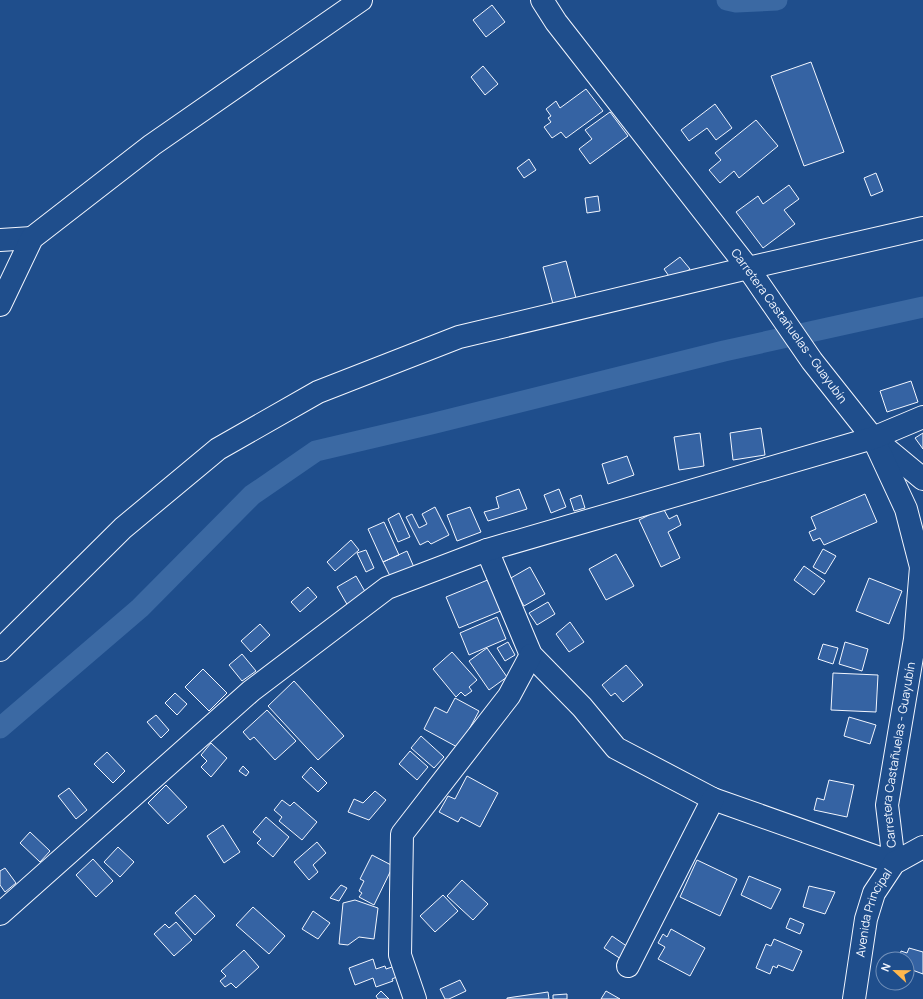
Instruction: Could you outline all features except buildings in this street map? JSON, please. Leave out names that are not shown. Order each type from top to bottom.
[{"type":"street","points":[[0,305],[32,238],[152,145],[361,0]]},
{"type":"street","name":"Carretera Castañuelas - Guayubín","points":[[542,0],[556,22],[748,268],[812,361],[873,438],[906,509],[921,567],[915,639],[887,805],[894,863]]},
{"type":"street","points":[[0,650],[123,528],[218,449],[318,392],[459,337],[923,228]]},
{"type":"street","points":[[0,240],[32,238]]},
{"type":"street","points":[[0,914],[251,691],[387,588],[487,550],[873,438],[923,417]]},
{"type":"street","points":[[873,438],[923,479]]},
{"type":"street","points":[[487,550],[531,655],[582,707],[616,748],[713,799],[894,863]]},
{"type":"street","points":[[414,999],[400,955],[402,834],[509,696],[531,655]]},
{"type":"street","points":[[628,966],[713,799]]},
{"type":"street","name":"Avenida Principal","points":[[854,999],[866,919],[874,893],[894,863],[923,847]]},
{"type":"waterway","points":[[727,0],[736,2],[777,0]]},
{"type":"waterway","points":[[0,728],[140,608],[252,495],[316,451],[724,351],[923,307]]}]
